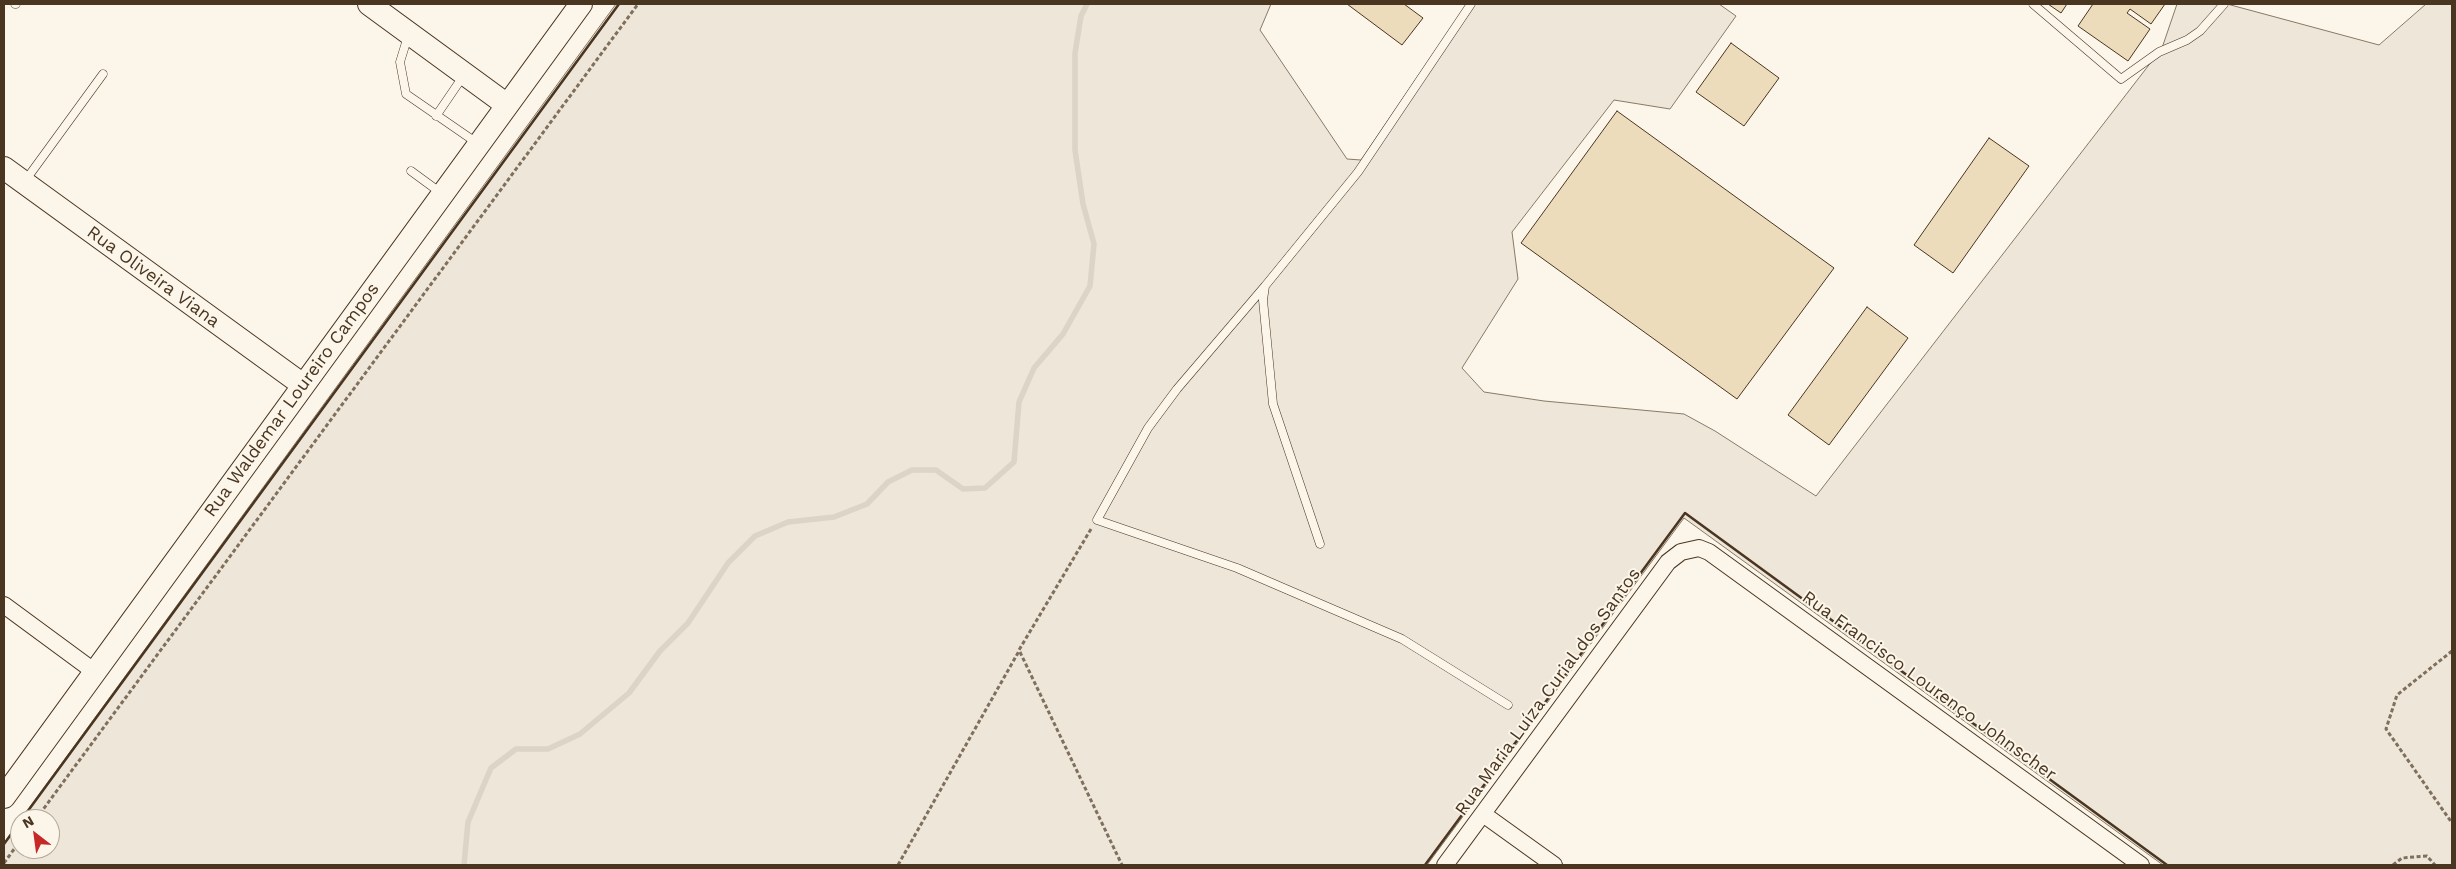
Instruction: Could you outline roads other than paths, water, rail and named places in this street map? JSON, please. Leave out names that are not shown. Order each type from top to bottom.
[{"type":"main road","points":[[369,4],[507,105]]},
{"type":"main road","name":"Rua Waldemar Loureiro Campos","points":[[4,797],[581,4]]},
{"type":"main road","name":"Rua Oliveira Viana","points":[[4,168],[303,385]]},
{"type":"street","name":"Rua Francisco Lourenço Johnscher","points":[[1689,549],[1699,548],[1709,552],[2142,865]]},
{"type":"street","name":"Rua Maria Luíza Curial dos Santos","points":[[1445,865],[1668,562],[1680,552],[1689,549]]},
{"type":"street","points":[[4,606],[95,672]]},
{"type":"street","points":[[1483,814],[1554,865]]},
{"type":"lane","points":[[1472,4],[1358,172],[1265,286],[1177,389],[1148,428],[1097,520],[1237,568],[1402,639],[1508,705]]},
{"type":"lane","points":[[2033,4],[2121,79],[2159,52],[2187,40],[2200,31],[2224,4]]},
{"type":"lane","points":[[410,33],[402,51],[400,62],[406,94],[478,145]]},
{"type":"lane","points":[[24,182],[103,74]]},
{"type":"lane","points":[[436,116],[465,74]]},
{"type":"lane","points":[[423,119],[429,111]]},
{"type":"lane","points":[[411,171],[442,194]]},
{"type":"lane","points":[[1265,286],[1262,300],[1273,404],[1320,544]]},
{"type":"waterway","points":[[464,865],[468,822],[491,768],[516,749],[548,749],[580,734],[629,693],[660,651],[688,623],[728,563],[755,536],[788,522],[834,517],[867,504],[888,482],[912,470],[936,470],[963,489],[985,488],[1014,462],[1019,402],[1034,368],[1063,334],[1090,286],[1094,244],[1083,204],[1075,150],[1075,53],[1081,16],[1087,4]]}]
